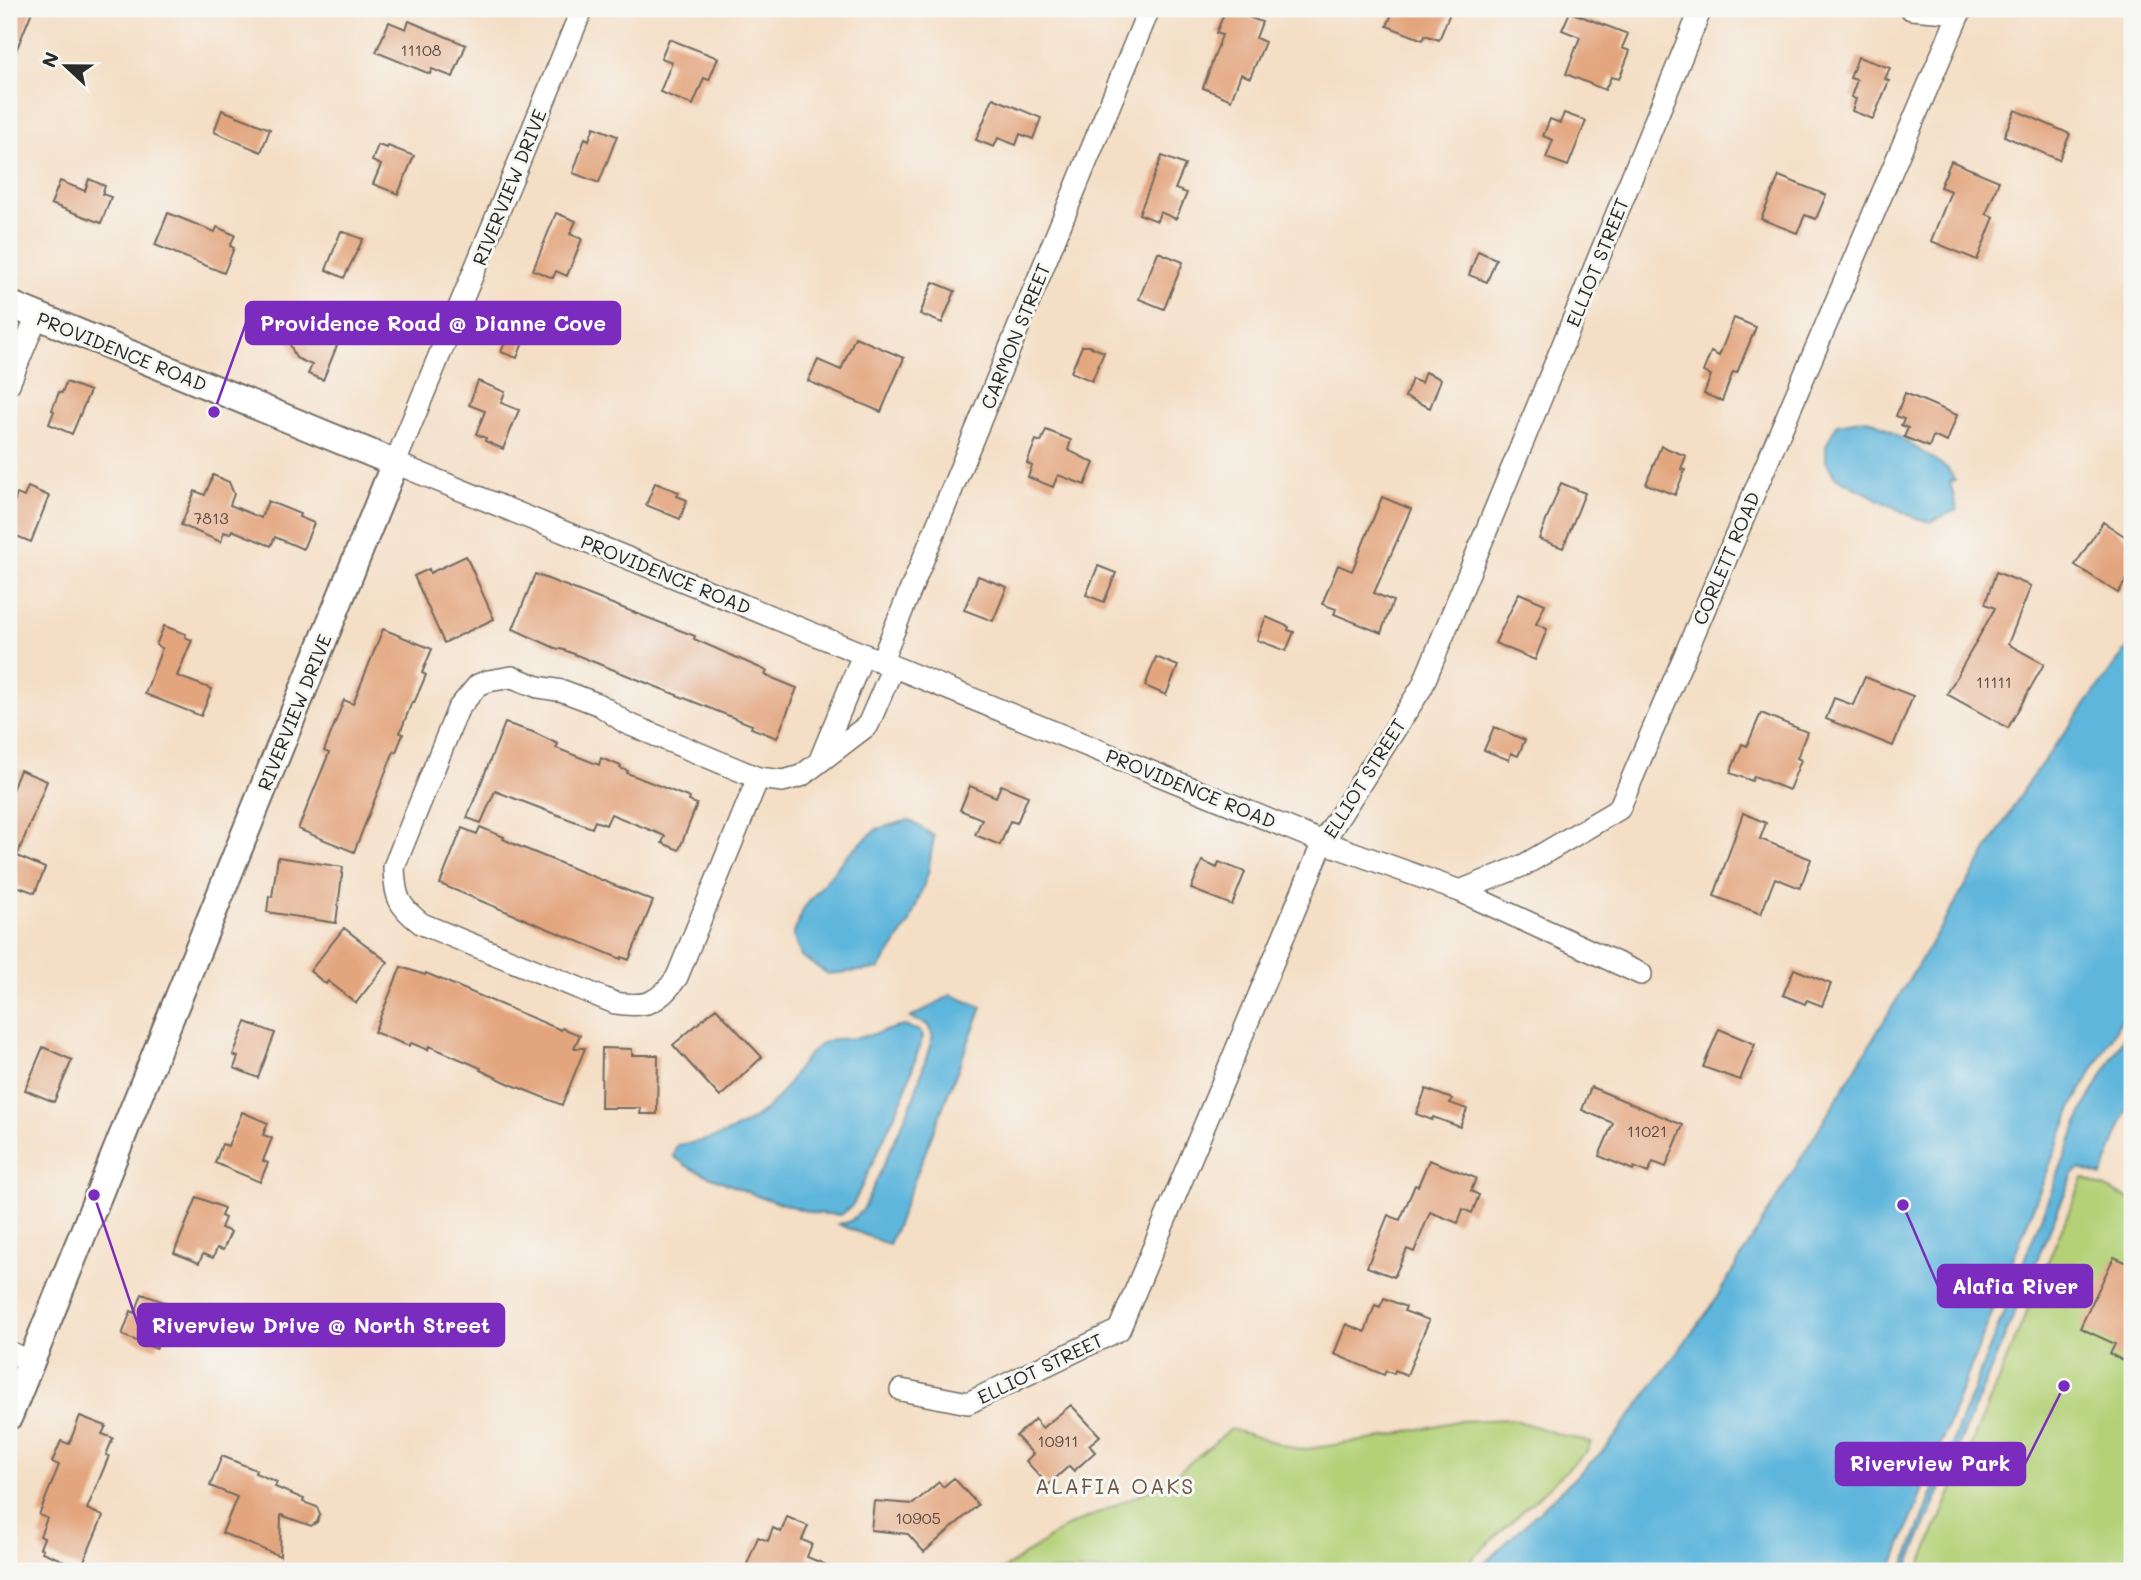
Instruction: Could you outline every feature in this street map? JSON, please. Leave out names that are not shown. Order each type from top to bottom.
[{"type":"street","name":"RIVERVIEW DRIVE","points":[[9,1416],[20,1356],[395,463],[582,9]]},
{"type":"street","name":"CARMON STREET","points":[[879,661],[1149,9]]},
{"type":"street","name":"ELLIOT STREET","points":[[901,1390],[968,1403],[1119,1330],[1323,842],[1422,687],[1701,9]]},
{"type":"street","points":[[1911,9],[1960,11]]},
{"type":"street","name":"CORLETT ROAD","points":[[1460,891],[1524,865],[1619,809],[1960,11]]},
{"type":"street","name":"PROVIDENCE ROAD","points":[[9,304],[1323,842]]},
{"type":"street","points":[[9,384],[37,316]]},
{"type":"street","points":[[819,762],[879,661]]},
{"type":"street","points":[[758,778],[677,977],[666,993],[649,1004],[615,1003],[422,924],[400,904],[394,887],[394,867],[458,709],[478,685],[495,678],[512,677],[538,687],[563,691],[600,705],[626,723],[758,778],[783,781],[802,776],[868,725],[879,661]]},
{"type":"street","points":[[1323,842],[1460,891],[1641,974]]},
{"type":"green space","points":[[2083,1178],[2132,1200],[2132,1571],[1918,1571]]},
{"type":"green space","points":[[1512,1419],[1591,1442],[1587,1451],[1459,1571],[1001,1571],[1063,1529],[1165,1483],[1231,1429],[1300,1450],[1375,1439],[1457,1421]]},
{"type":"water","points":[[1867,419],[1947,468],[1955,480],[1950,482],[1957,510],[1930,522],[1913,517],[1835,477],[1826,461],[1826,446],[1837,424]]},
{"type":"water","points":[[2132,642],[2132,1001],[2074,1103],[1891,1571],[1476,1571],[1607,1447],[1711,1307],[2029,781]]},
{"type":"water","points":[[909,820],[934,836],[928,873],[910,922],[879,969],[828,974],[801,956],[793,935],[804,908],[846,856],[877,829]]},
{"type":"water","points":[[951,995],[982,1007],[889,1245],[838,1224],[849,1222],[863,1210],[913,1100],[933,1036],[927,1024],[910,1018]]},
{"type":"water","points":[[2132,1023],[2132,1095],[2102,1176],[2080,1169],[2073,1174],[1906,1571],[1902,1571],[2084,1108]]},
{"type":"water","points":[[904,1026],[920,1031],[923,1036],[903,1097],[853,1205],[841,1215],[813,1213],[757,1196],[690,1168],[673,1156],[677,1145],[718,1136],[756,1117],[777,1098],[803,1062],[821,1044]]},
{"type":"building","points":[[9,9],[33,9],[9,68]]},
{"type":"building","points":[[1226,9],[1262,22],[1256,38],[1265,42],[1250,78],[1241,74],[1231,100],[1203,88],[1222,35],[1216,33]]},
{"type":"building","points":[[1394,9],[1438,9],[1450,13],[1439,40],[1425,35],[1423,40],[1387,26]]},
{"type":"building","points":[[1570,12],[1628,34],[1622,48],[1630,51],[1619,79],[1611,77],[1605,90],[1566,74],[1580,37],[1562,30]]},
{"type":"building","points":[[409,21],[466,45],[453,77],[432,69],[430,74],[376,52],[389,22],[406,29]]},
{"type":"building","points":[[669,39],[718,58],[709,80],[704,78],[693,105],[660,92],[672,62],[661,58]]},
{"type":"building","points":[[1858,57],[1890,68],[1885,79],[1889,81],[1873,119],[1852,111],[1856,99],[1851,97],[1857,80],[1850,78]]},
{"type":"building","points":[[993,98],[1041,118],[1033,139],[1020,134],[1016,145],[998,138],[994,147],[976,140]]},
{"type":"building","points":[[222,110],[270,129],[261,152],[214,132]]},
{"type":"building","points":[[2015,110],[2070,134],[2059,160],[2004,136]]},
{"type":"building","points":[[1564,113],[1586,121],[1568,166],[1546,158],[1553,140],[1543,136],[1550,119],[1560,123]]},
{"type":"building","points":[[594,127],[617,136],[599,183],[573,173],[585,138],[589,140]]},
{"type":"building","points":[[378,145],[414,156],[398,194],[373,184],[381,165],[372,161]]},
{"type":"building","points":[[1162,156],[1185,165],[1175,189],[1187,193],[1176,219],[1160,212],[1157,221],[1139,214]]},
{"type":"building","points":[[1951,161],[1999,181],[1986,214],[1994,217],[1977,260],[1931,241],[1951,191],[1940,187]]},
{"type":"building","points":[[1779,176],[1826,195],[1816,219],[1805,215],[1797,233],[1761,219]]},
{"type":"building","points":[[89,179],[105,186],[102,194],[111,197],[101,223],[51,204],[60,181],[85,191]]},
{"type":"building","points":[[168,213],[215,232],[217,227],[235,235],[230,246],[234,248],[224,273],[155,245]]},
{"type":"building","points":[[556,213],[576,221],[570,234],[582,239],[567,276],[556,271],[553,278],[533,270]]},
{"type":"building","points":[[341,231],[363,239],[344,278],[326,270]]},
{"type":"building","points":[[1478,251],[1496,259],[1487,282],[1469,275]]},
{"type":"building","points":[[1158,252],[1183,262],[1164,309],[1139,299]]},
{"type":"building","points":[[933,282],[955,291],[942,323],[920,314]]},
{"type":"building","points":[[504,303],[529,313],[520,335],[525,337],[517,358],[501,352],[506,340],[501,338],[504,330],[495,326]]},
{"type":"building","points":[[318,313],[346,324],[323,380],[308,374],[312,365],[296,358],[289,342],[295,328],[309,334]]},
{"type":"building","points":[[1734,318],[1756,327],[1737,373],[1733,372],[1722,401],[1704,394],[1711,375],[1703,372],[1711,352],[1719,356]]},
{"type":"building","points":[[855,337],[904,358],[881,412],[808,381],[818,360],[841,370]]},
{"type":"building","points":[[1082,346],[1104,352],[1092,381],[1071,372]]},
{"type":"building","points":[[1425,372],[1441,379],[1430,408],[1405,397],[1412,379],[1421,383]]},
{"type":"building","points":[[478,381],[505,392],[501,403],[519,410],[503,449],[476,434],[485,411],[469,405]]},
{"type":"building","points":[[66,382],[90,391],[72,434],[49,424],[59,392],[62,393]]},
{"type":"building","points":[[1905,393],[1957,415],[1947,442],[1933,436],[1929,447],[1904,437],[1908,428],[1901,425],[1904,419],[1896,416]]},
{"type":"building","points":[[1046,430],[1071,440],[1068,450],[1094,463],[1085,485],[1058,475],[1053,487],[1028,477],[1032,466],[1027,463],[1036,440],[1041,442]]},
{"type":"building","points":[[1661,446],[1686,456],[1681,469],[1685,470],[1675,495],[1646,484]]},
{"type":"building","points":[[213,475],[229,482],[234,494],[230,505],[261,518],[268,501],[314,523],[303,549],[275,537],[271,546],[232,530],[230,534],[224,532],[221,542],[181,525],[195,491],[205,495]]},
{"type":"building","points":[[655,483],[679,492],[677,496],[687,500],[680,519],[646,505]]},
{"type":"building","points":[[1561,483],[1585,493],[1563,548],[1539,539]]},
{"type":"building","points":[[28,487],[49,496],[31,542],[9,533],[9,516],[17,494],[24,497]]},
{"type":"building","points":[[1382,497],[1411,509],[1374,593],[1393,601],[1381,633],[1334,614],[1336,609],[1322,604],[1338,565],[1352,571]]},
{"type":"building","points":[[2103,522],[2132,541],[2132,571],[2118,593],[2075,565]]},
{"type":"building","points":[[466,556],[494,619],[444,643],[414,576],[429,569],[430,573]]},
{"type":"building","points":[[1098,566],[1116,573],[1104,602],[1086,595]]},
{"type":"building","points":[[1996,572],[2031,586],[2008,644],[2044,664],[2008,728],[1947,694],[1995,608],[1985,604]]},
{"type":"building","points":[[535,574],[695,636],[694,639],[767,671],[765,675],[797,688],[777,738],[751,728],[752,725],[513,629]]},
{"type":"building","points":[[978,576],[1007,587],[993,621],[964,610]]},
{"type":"building","points":[[1519,593],[1545,604],[1536,624],[1547,629],[1535,660],[1495,643]]},
{"type":"building","points":[[1266,617],[1294,632],[1286,651],[1257,640]]},
{"type":"building","points":[[164,626],[186,634],[185,637],[192,640],[177,676],[212,689],[201,716],[145,694],[162,648],[156,645]]},
{"type":"building","points":[[383,629],[432,649],[422,673],[426,675],[414,703],[412,702],[400,733],[403,734],[354,852],[298,829],[329,753],[324,751],[344,700],[353,704]]},
{"type":"building","points":[[1156,657],[1178,666],[1166,695],[1145,686]]},
{"type":"building","points":[[1865,677],[1913,696],[1893,746],[1826,719],[1834,698],[1853,705]]},
{"type":"building","points":[[1761,713],[1807,732],[1797,758],[1801,760],[1789,790],[1754,776],[1752,781],[1730,773],[1742,744],[1747,746]]},
{"type":"building","points":[[505,723],[558,744],[556,748],[599,765],[601,758],[621,766],[627,773],[690,798],[689,801],[697,804],[679,850],[662,843],[665,836],[611,814],[606,825],[595,821],[592,828],[495,791],[481,823],[467,818]]},
{"type":"building","points":[[1494,727],[1525,740],[1518,756],[1511,753],[1509,760],[1484,750]]},
{"type":"building","points":[[20,770],[47,781],[17,856],[45,868],[35,893],[9,883],[9,798]]},
{"type":"building","points":[[1001,785],[1028,796],[1017,823],[1010,821],[1000,845],[975,835],[982,819],[960,810],[970,786],[996,797]]},
{"type":"building","points":[[1743,813],[1766,823],[1760,839],[1811,859],[1800,888],[1775,878],[1761,914],[1714,896]]},
{"type":"building","points":[[480,827],[516,845],[653,901],[629,960],[440,884],[462,828],[477,834]]},
{"type":"building","points":[[278,857],[343,867],[336,923],[267,912]]},
{"type":"building","points":[[1202,861],[1217,868],[1219,862],[1245,872],[1232,905],[1191,889]]},
{"type":"building","points":[[344,928],[388,962],[356,1003],[310,971]]},
{"type":"building","points":[[401,967],[425,975],[426,973],[561,1030],[562,1028],[580,1035],[574,1048],[585,1048],[562,1105],[429,1046],[428,1050],[411,1043],[409,1046],[374,1032]]},
{"type":"building","points":[[1794,969],[1831,984],[1822,1006],[1807,1000],[1805,1004],[1783,995]]},
{"type":"building","points":[[716,1008],[762,1057],[720,1097],[673,1045]]},
{"type":"building","points":[[246,1022],[275,1033],[258,1078],[234,1068],[238,1057],[233,1055]]},
{"type":"building","points":[[1719,1029],[1755,1044],[1740,1080],[1703,1067]]},
{"type":"building","points":[[43,1047],[72,1060],[54,1102],[25,1090]]},
{"type":"building","points":[[602,1048],[632,1049],[632,1055],[658,1055],[657,1114],[640,1114],[641,1108],[601,1108]]},
{"type":"building","points":[[1591,1087],[1683,1125],[1666,1167],[1653,1162],[1648,1173],[1599,1156],[1613,1123],[1582,1110]]},
{"type":"building","points":[[1426,1089],[1452,1099],[1450,1103],[1467,1109],[1460,1127],[1416,1114]]},
{"type":"building","points":[[242,1112],[268,1123],[263,1135],[272,1138],[263,1161],[268,1163],[260,1182],[215,1163],[222,1144],[228,1146]]},
{"type":"building","points":[[1429,1160],[1476,1178],[1471,1191],[1479,1195],[1472,1213],[1463,1209],[1458,1223],[1430,1212],[1414,1252],[1407,1249],[1394,1277],[1367,1267],[1388,1215],[1400,1220]]},
{"type":"building","points":[[197,1197],[224,1208],[221,1216],[225,1218],[221,1228],[231,1232],[223,1250],[217,1248],[213,1258],[203,1254],[199,1263],[174,1253]]},
{"type":"building","points":[[2114,1257],[2132,1265],[2132,1365],[2110,1354],[2115,1344],[2080,1328]]},
{"type":"building","points":[[142,1294],[167,1303],[156,1329],[164,1332],[156,1349],[122,1335],[131,1311],[135,1313]]},
{"type":"building","points":[[1384,1298],[1406,1307],[1404,1311],[1429,1320],[1407,1375],[1395,1370],[1394,1374],[1386,1371],[1384,1375],[1334,1354],[1346,1324],[1365,1332],[1375,1305],[1380,1307]]},
{"type":"building","points":[[1071,1405],[1100,1436],[1089,1445],[1095,1452],[1074,1471],[1069,1466],[1048,1485],[1026,1461],[1033,1454],[1016,1436],[1035,1419],[1042,1428]]},
{"type":"building","points":[[80,1416],[106,1426],[102,1434],[113,1438],[106,1455],[109,1456],[87,1509],[103,1516],[81,1568],[42,1552],[43,1549],[40,1548],[44,1538],[40,1536],[47,1518],[39,1515],[59,1465],[52,1462],[61,1441],[69,1444]]},
{"type":"building","points":[[222,1456],[256,1470],[255,1473],[277,1482],[275,1487],[317,1507],[320,1515],[317,1522],[311,1526],[281,1515],[280,1556],[222,1533],[237,1497],[210,1486]]},
{"type":"building","points":[[954,1478],[978,1505],[924,1552],[908,1534],[871,1530],[874,1501],[913,1504],[939,1482],[943,1487]]},
{"type":"building","points":[[787,1517],[808,1526],[802,1540],[812,1544],[807,1557],[841,1571],[756,1571],[746,1567],[758,1537],[768,1541],[773,1528],[781,1532]]},
{"type":"place","name":"Providence Road @ Dianne Cove","points":[[214,412]]},
{"type":"place","name":"Riverview Drive @ North Street","points":[[94,1195]]},
{"type":"place","name":"Alafia River","points":[[1903,1205]]},
{"type":"place","name":"Riverview Park","points":[[2064,1386]]},
{"type":"district","name":"ALAFIA OAKS","points":[[1115,1485]]}]
